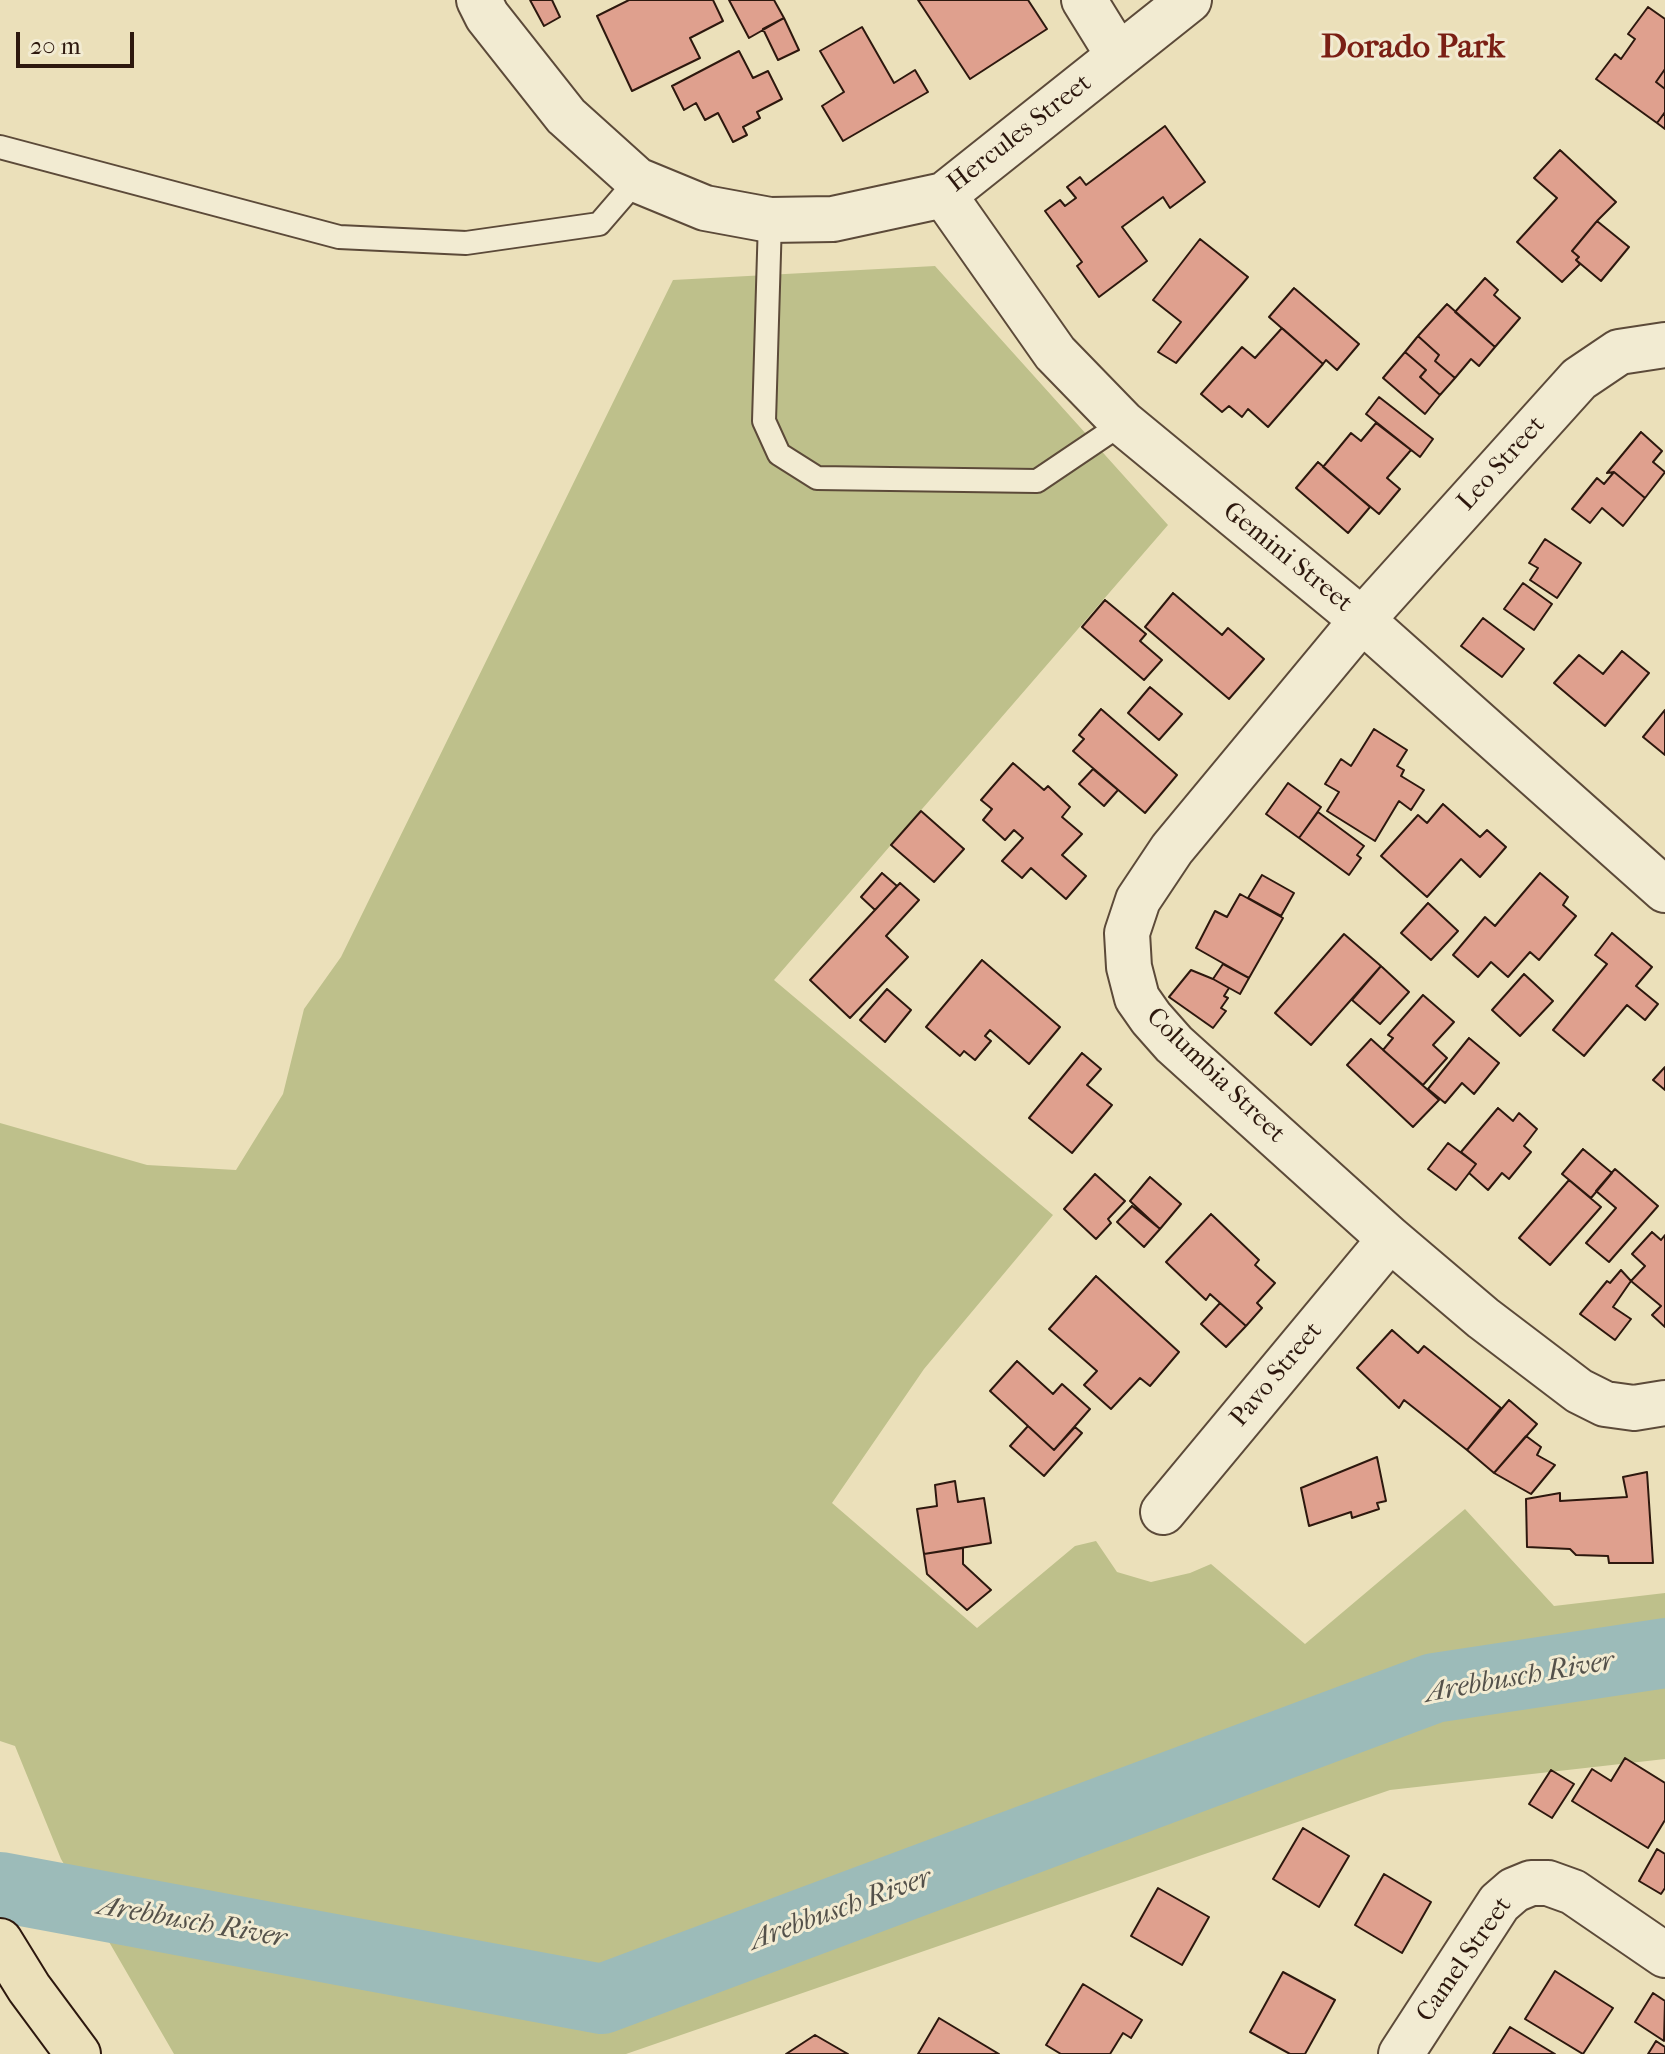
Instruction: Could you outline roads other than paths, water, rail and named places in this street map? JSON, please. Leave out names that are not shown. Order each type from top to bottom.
[{"type":"highway","points":[[0,1941],[29,1988],[78,2054]]},
{"type":"street","name":"Hercules Street","points":[[479,0],[487,16],[566,116],[637,180],[705,208],[770,220],[833,219],[944,195],[1189,0]]},
{"type":"street","points":[[1084,0],[1118,55]]},
{"type":"street","name":"Gemini Street","points":[[944,195],[1055,353],[1123,423],[1362,620],[1665,890]]},
{"type":"street","name":"Leo Street","points":[[1362,620],[1579,379],[1619,352],[1665,345]]},
{"type":"street","name":"Columbia Street","points":[[1362,620],[1172,849],[1138,900],[1127,933],[1129,967],[1137,998],[1174,1044],[1390,1239],[1483,1318],[1579,1391],[1605,1404],[1634,1408],[1665,1403]]},
{"type":"street","name":"Pavo Street","points":[[1163,1512],[1390,1239]]},
{"type":"street","name":"Camel Street","points":[[1401,2054],[1499,1903],[1514,1890],[1531,1883],[1548,1883],[1573,1892],[1665,1955]]},
{"type":"lane","points":[[0,147],[339,237],[466,243],[599,224],[637,180]]},
{"type":"lane","points":[[770,220],[764,421],[779,454],[817,478],[1037,481],[1123,423]]},
{"type":"waterway","name":"Arebbusch River","points":[[0,1887],[602,1999],[1434,1688],[1665,1653]]},
{"type":"district","name":"Dorado Park","points":[[1413,49]]}]
